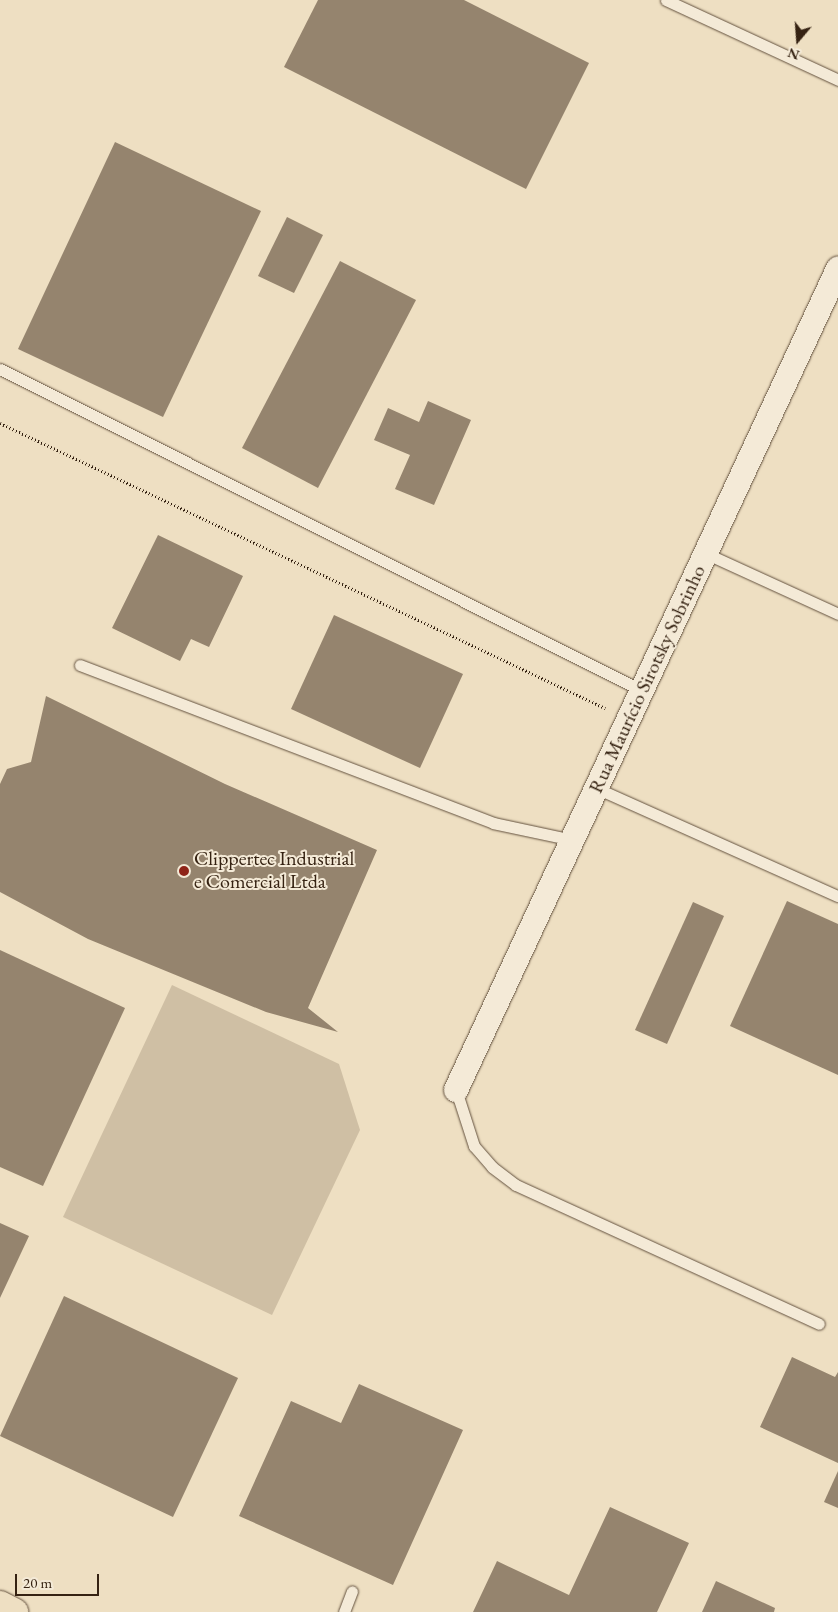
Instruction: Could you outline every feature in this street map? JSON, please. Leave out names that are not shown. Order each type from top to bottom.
[{"type":"main road","points":[[0,1605],[14,1612]]},
{"type":"street","name":"Rua Maurício Sirotsky Sobrinho","points":[[456,1090],[838,269]]},
{"type":"lane","points":[[666,0],[838,80]]},
{"type":"lane","points":[[0,369],[641,690]]},
{"type":"lane","points":[[705,553],[838,614]]},
{"type":"lane","points":[[80,665],[493,824],[572,840]]},
{"type":"lane","points":[[596,788],[838,896]]},
{"type":"lane","points":[[456,1090],[474,1146],[492,1167],[516,1185],[819,1324]]},
{"type":"lane","points":[[344,1612],[352,1591]]},
{"type":"path","points":[[0,423],[628,719]]},
{"type":"shaded area","points":[[172,985],[339,1064],[360,1130],[272,1315],[63,1217]]},
{"type":"building","points":[[318,0],[464,0],[589,63],[526,189],[284,67]]},
{"type":"building","points":[[115,142],[261,211],[163,417],[18,349]]},
{"type":"building","points":[[287,217],[323,235],[294,293],[258,276]]},
{"type":"building","points":[[340,261],[416,300],[318,488],[242,448]]},
{"type":"building","points":[[428,401],[471,420],[434,505],[395,489],[410,455],[374,440],[388,408],[419,422]]},
{"type":"building","points":[[158,535],[243,576],[209,647],[191,639],[180,661],[112,628]]},
{"type":"building","points":[[334,615],[463,674],[420,768],[291,709]]},
{"type":"building","name":"Clippertec Industrial e Comercial Ltda","points":[[46,696],[225,784],[377,850],[308,1008],[338,1032],[266,1012],[88,939],[0,892],[0,784],[7,769],[31,762]]},
{"type":"building","points":[[787,901],[838,924],[838,1075],[730,1026]]},
{"type":"building","points":[[693,902],[724,916],[667,1044],[635,1030]]},
{"type":"building","points":[[0,950],[125,1008],[43,1186],[0,1167]]},
{"type":"building","points":[[0,1223],[29,1236],[0,1298]]},
{"type":"building","points":[[64,1296],[238,1378],[173,1517],[0,1436]]},
{"type":"building","points":[[792,1357],[835,1377],[838,1372],[838,1463],[760,1427]]},
{"type":"building","points":[[359,1384],[463,1430],[393,1585],[239,1516],[291,1401],[341,1423]]},
{"type":"building","points":[[838,1471],[838,1508],[824,1502]]},
{"type":"building","points":[[610,1507],[689,1543],[657,1612],[473,1612],[497,1561],[569,1595]]},
{"type":"building","points":[[716,1581],[775,1608],[774,1612],[702,1612]]},
{"type":"place","name":"Clippertec Industrial e Comercial Ltda","points":[[184,871]]}]
